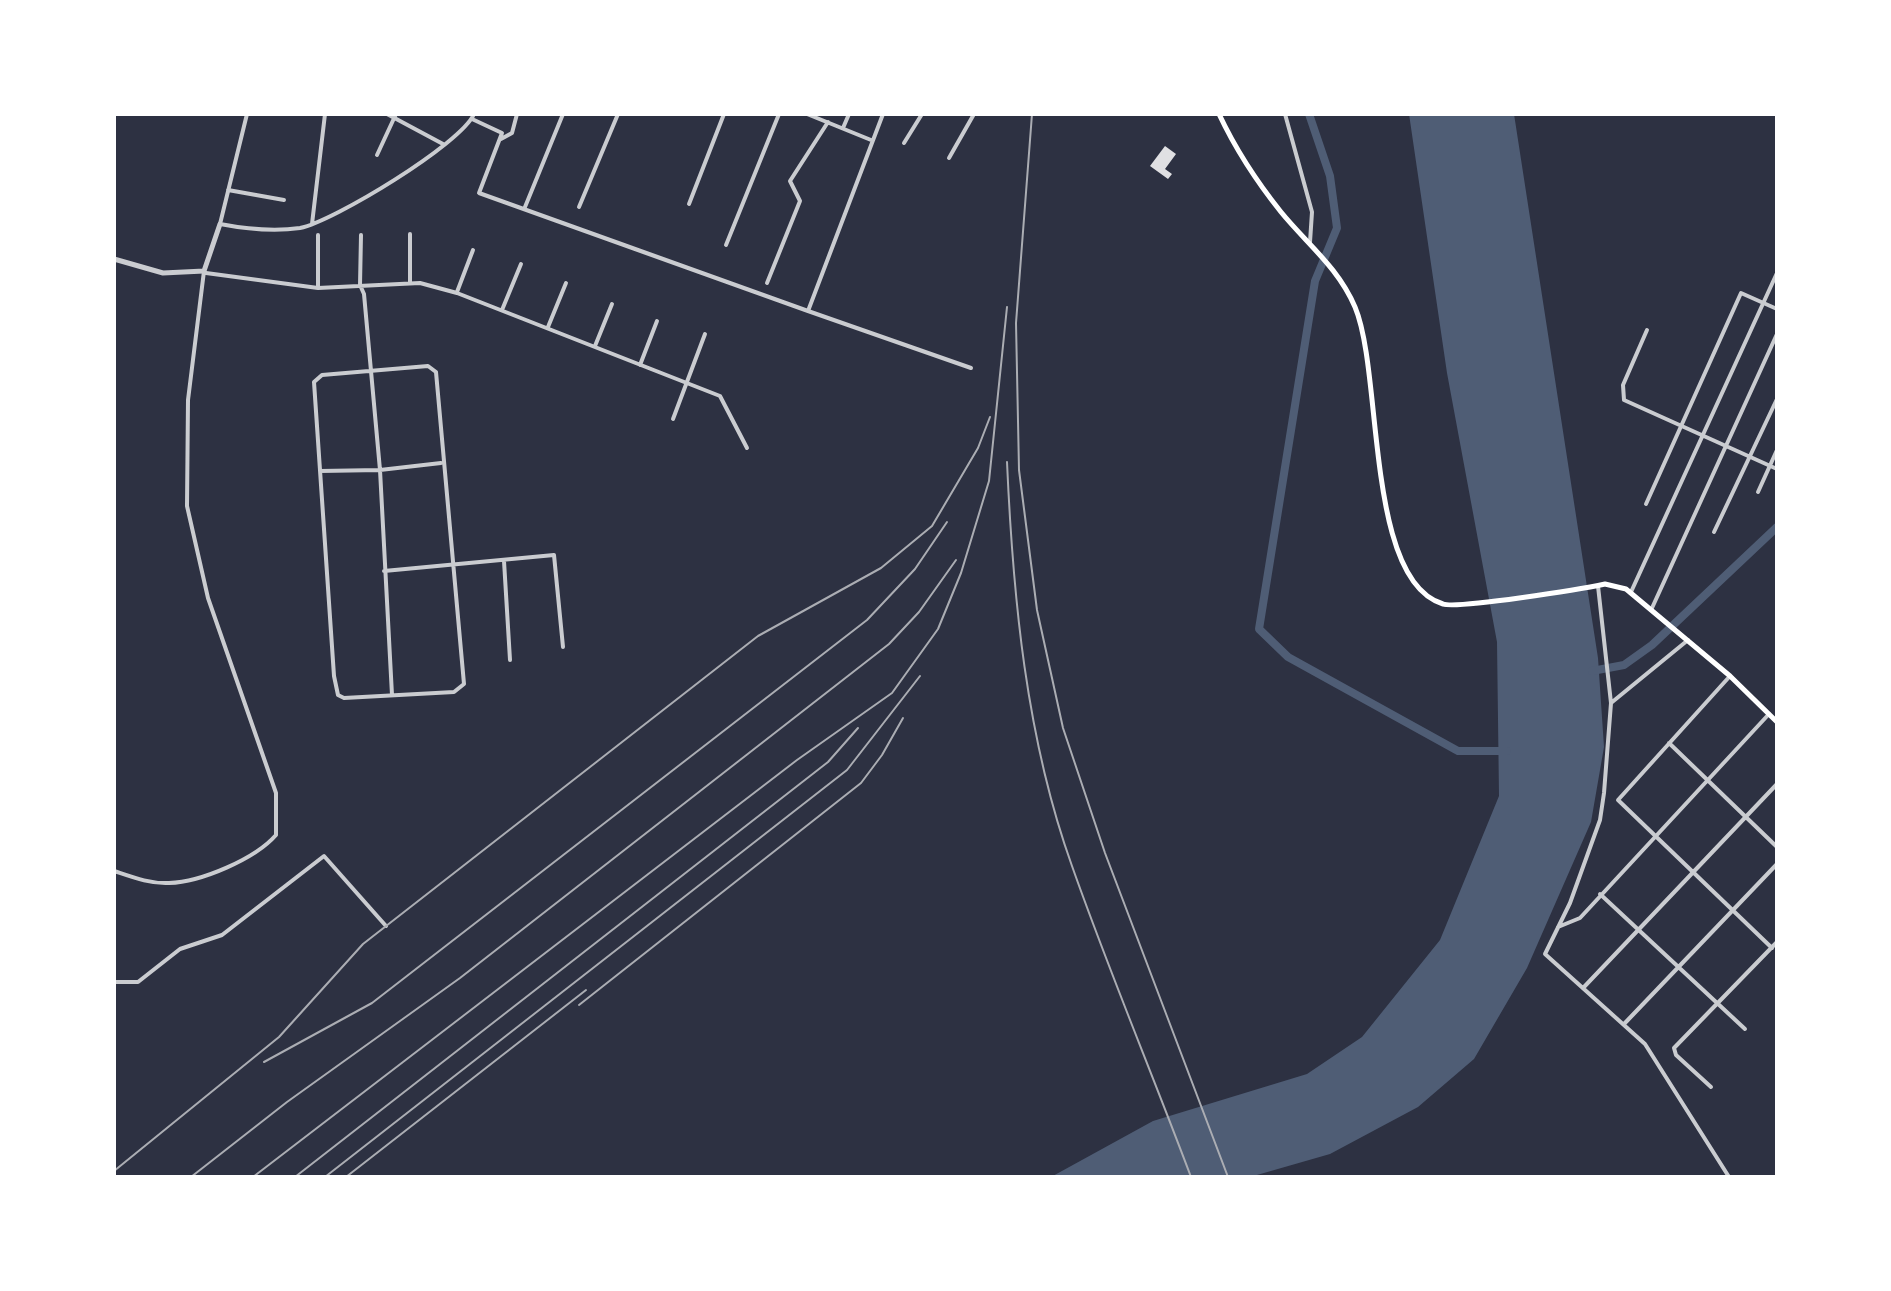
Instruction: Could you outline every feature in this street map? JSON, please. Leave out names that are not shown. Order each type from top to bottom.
[{"type":"main road","points":[[1219,114],[1254,175],[1281,212],[1331,264],[1357,310],[1392,533],[1400,563],[1410,583],[1426,597],[1443,605],[1619,586],[1665,619],[1777,722]]},
{"type":"street","points":[[114,871],[146,881],[171,883],[234,865],[265,848],[276,835],[278,812],[263,750],[197,561],[187,506],[188,400],[205,272],[247,114]]},
{"type":"street","points":[[312,224],[325,114]]},
{"type":"street","points":[[387,114],[396,116],[443,144]]},
{"type":"street","points":[[501,139],[512,133],[517,114]]},
{"type":"street","points":[[525,207],[563,114]]},
{"type":"street","points":[[579,207],[618,114]]},
{"type":"street","points":[[689,204],[724,114]]},
{"type":"street","points":[[726,245],[779,114]]},
{"type":"street","points":[[807,114],[872,140]]},
{"type":"street","points":[[843,128],[849,114]]},
{"type":"street","points":[[808,311],[840,236],[883,114]]},
{"type":"street","points":[[904,143],[922,114]]},
{"type":"street","points":[[949,158],[974,114]]},
{"type":"street","points":[[1285,114],[1312,212],[1310,242]]},
{"type":"street","points":[[377,155],[396,116]]},
{"type":"street","points":[[220,224],[282,230],[312,224],[347,210],[443,144],[473,116],[501,132],[479,193],[971,368]]},
{"type":"street","points":[[767,283],[800,201],[790,181],[828,122]]},
{"type":"street","points":[[228,190],[284,200]]},
{"type":"street","points":[[410,234],[410,282]]},
{"type":"street","points":[[318,235],[318,288]]},
{"type":"street","points":[[361,235],[360,285],[364,294],[380,470],[392,695]]},
{"type":"street","points":[[457,293],[473,250]]},
{"type":"street","points":[[114,259],[163,273],[205,272],[318,288],[410,282],[457,293],[720,396],[747,448]]},
{"type":"street","points":[[501,311],[521,264]]},
{"type":"street","points":[[1631,592],[1777,273]]},
{"type":"street","points":[[548,327],[566,283]]},
{"type":"street","points":[[1646,504],[1741,293],[1777,309]]},
{"type":"street","points":[[595,346],[612,304]]},
{"type":"street","points":[[640,365],[657,321]]},
{"type":"street","points":[[1647,330],[1623,385],[1624,400],[1777,469]]},
{"type":"street","points":[[673,419],[705,334]]},
{"type":"street","points":[[1652,608],[1777,334]]},
{"type":"street","points":[[433,368],[464,684],[454,692],[344,698],[338,695],[314,382],[322,375],[372,370],[433,368]]},
{"type":"street","points":[[1714,532],[1777,399]]},
{"type":"street","points":[[1758,492],[1777,450]]},
{"type":"street","points":[[320,471],[380,470],[442,463]]},
{"type":"street","points":[[384,571],[554,555],[563,647]]},
{"type":"street","points":[[504,561],[510,660]]},
{"type":"street","points":[[1598,586],[1611,703],[1610,746],[1600,820],[1545,954],[1624,1024],[1662,1065],[1729,1177]]},
{"type":"street","points":[[1611,703],[1686,639]]},
{"type":"street","points":[[1730,676],[1618,797],[1619,804],[1772,948]]},
{"type":"street","points":[[1558,927],[1575,922],[1769,714]]},
{"type":"street","points":[[1669,743],[1777,847]]},
{"type":"street","points":[[1584,987],[1777,784]]},
{"type":"street","points":[[114,982],[138,982],[180,949],[222,935],[324,856],[386,926]]},
{"type":"street","points":[[1624,1024],[1777,864]]},
{"type":"street","points":[[1600,894],[1745,1029]]},
{"type":"street","points":[[1711,1087],[1676,1055],[1674,1048],[1777,942]]},
{"type":"water","points":[[1409,114],[1514,114],[1598,658],[1604,747],[1591,822],[1527,968],[1474,1059],[1418,1107],[1330,1154],[1250,1177],[1051,1177],[1153,1121],[1307,1074],[1362,1037],[1440,940],[1499,796],[1497,642],[1447,373]]},
{"type":"building","points":[[1165,146],[1176,154],[1165,169],[1172,174],[1168,179],[1150,166]]},
{"type":"waterway","points":[[1309,114],[1330,176],[1337,228],[1315,281],[1259,629],[1288,657],[1458,751],[1507,751]]},
{"type":"waterway","points":[[1592,671],[1624,665],[1652,645],[1777,527]]},
{"type":"railway","points":[[1032,114],[1016,323],[1019,470],[1037,610],[1063,728],[1105,853],[1228,1177]]},
{"type":"railway","points":[[253,1177],[797,760],[892,693],[938,629],[961,573],[989,481],[1007,307]]},
{"type":"railway","points":[[114,1171],[279,1037],[363,944],[758,636],[881,568],[932,526],[978,448],[990,417]]},
{"type":"railway","points":[[1007,462],[1013,564],[1024,667],[1043,768],[1086,905],[1191,1177]]},
{"type":"railway","points":[[264,1062],[372,1003],[867,620],[915,569],[947,522]]},
{"type":"railway","points":[[191,1177],[287,1102],[460,978],[889,644],[919,612],[956,560]]},
{"type":"railway","points":[[325,1177],[847,770],[920,676]]},
{"type":"railway","points":[[579,1005],[861,783],[882,755],[903,718]]},
{"type":"railway","points":[[295,1177],[828,762],[858,728]]},
{"type":"railway","points":[[346,1177],[586,990]]}]
